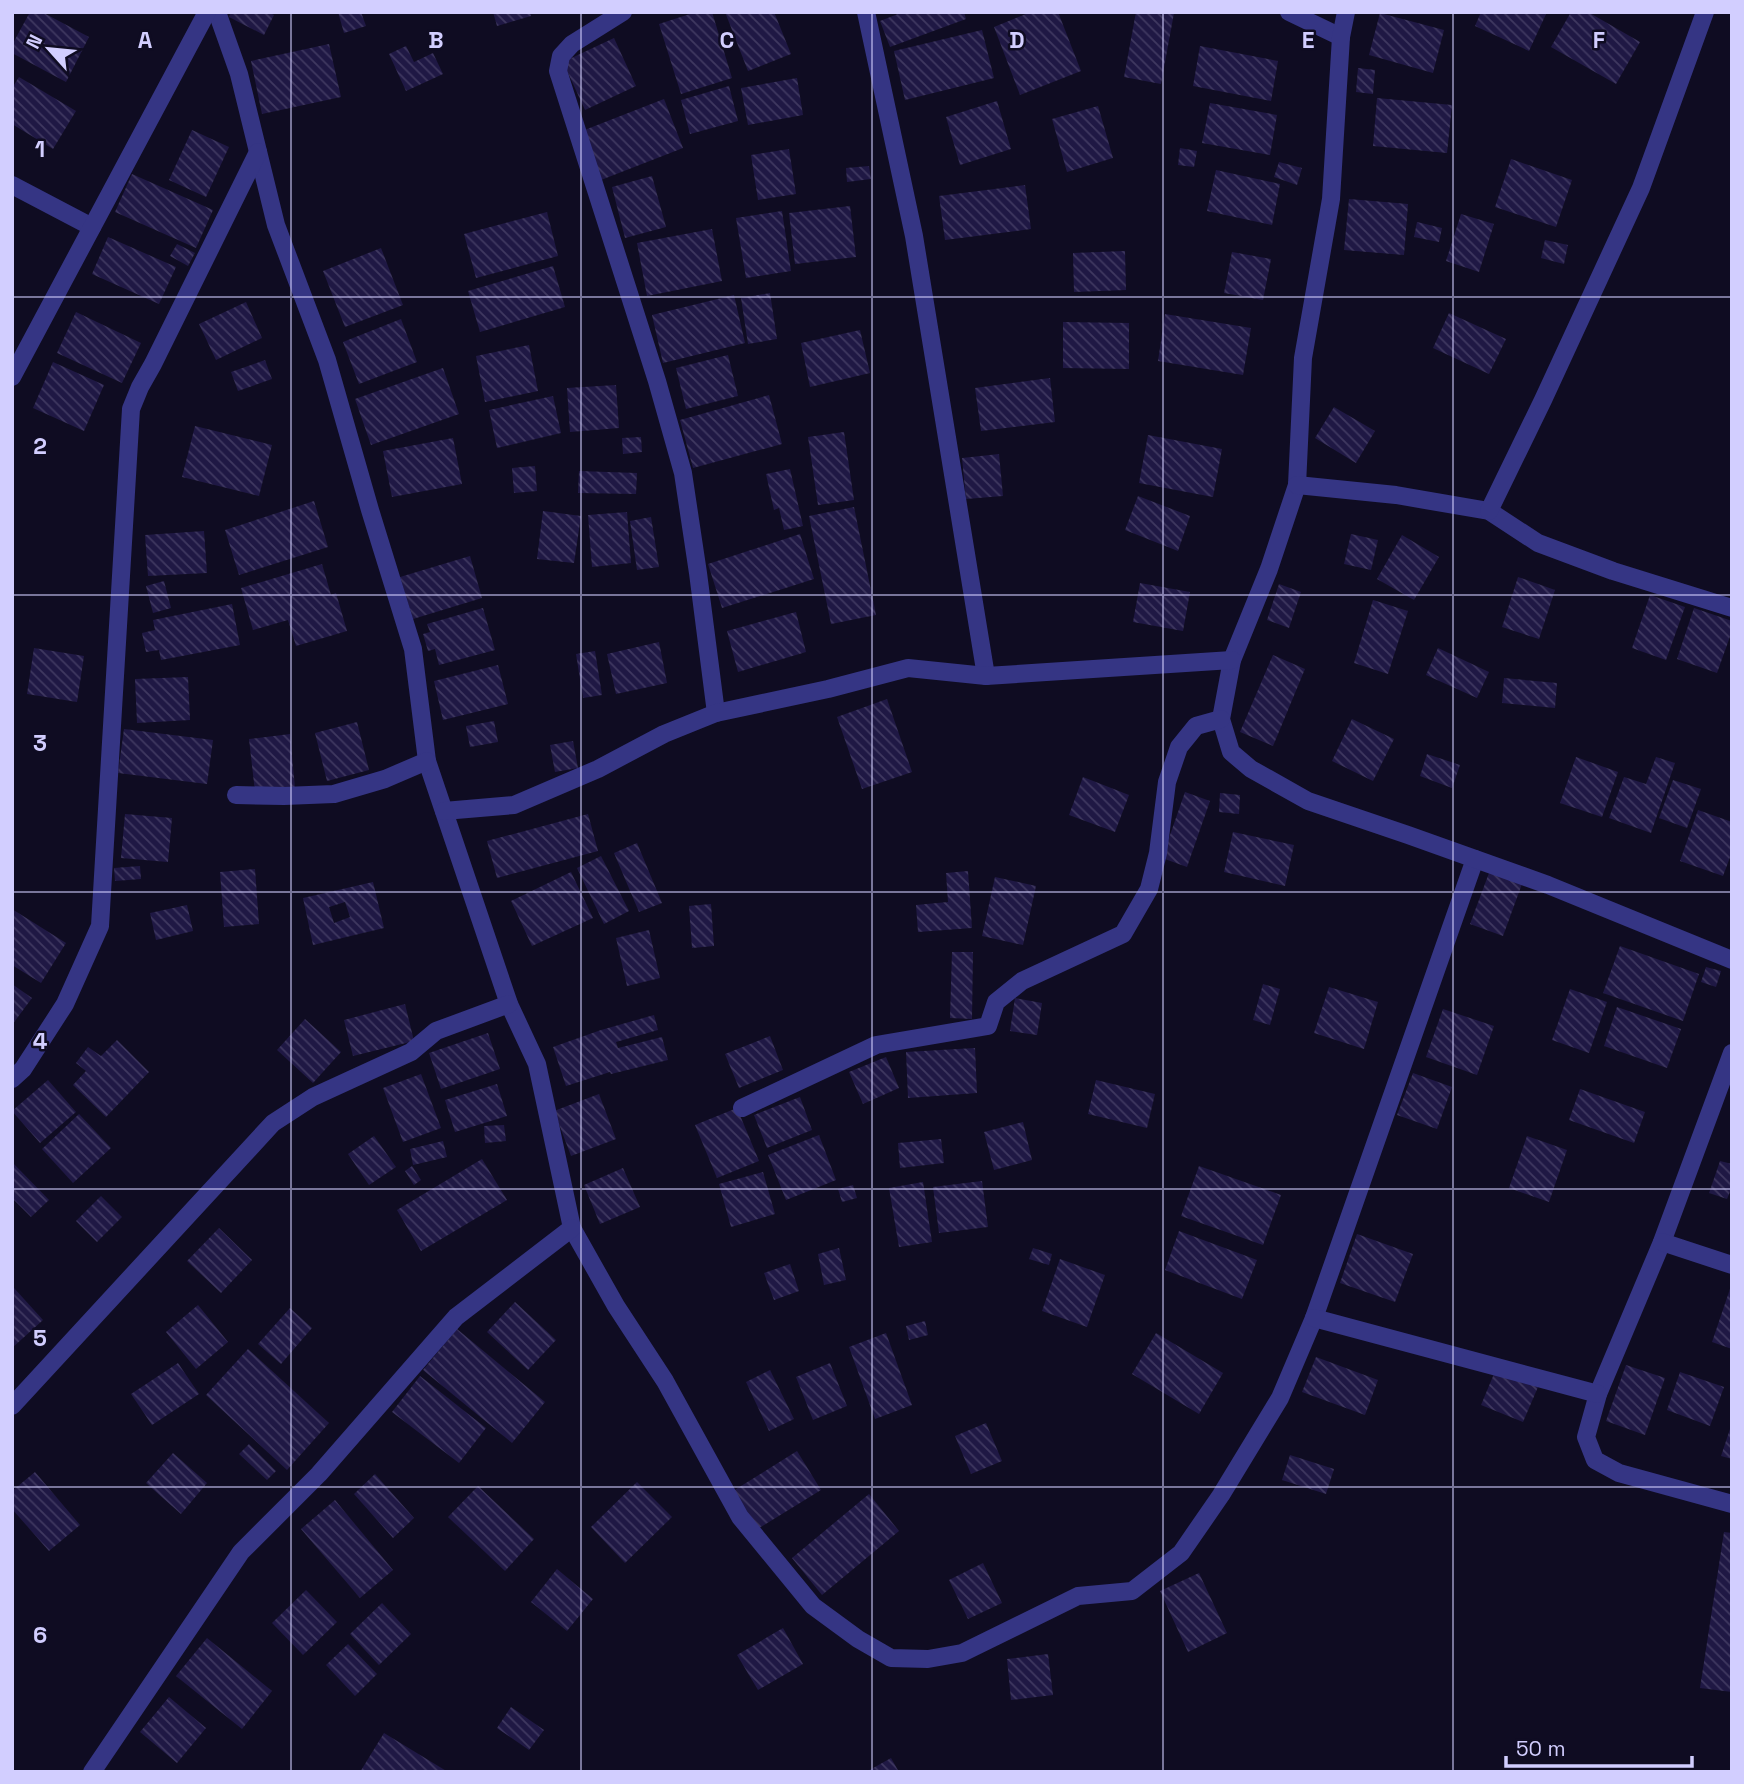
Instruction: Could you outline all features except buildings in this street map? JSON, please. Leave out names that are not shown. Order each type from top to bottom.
[{"type":"street","points":[[12,377],[206,12]]},
{"type":"street","points":[[217,12],[239,74],[276,225],[327,360],[413,649],[427,761],[509,1004],[537,1063],[572,1228],[616,1306],[666,1381],[740,1517],[813,1606],[858,1639],[891,1658],[928,1659],[962,1653],[1078,1596],[1132,1591],[1181,1553],[1221,1495],[1280,1398],[1314,1318],[1475,859]]},
{"type":"street","points":[[623,12],[572,44],[561,56],[558,71],[657,381],[683,473],[716,713]]},
{"type":"street","points":[[866,12],[914,236],[986,676]]},
{"type":"street","points":[[1289,12],[1341,37]]},
{"type":"street","points":[[1346,12],[1341,37],[1331,199],[1303,358],[1297,485],[1269,569],[1232,660],[1222,719],[1231,752],[1251,769],[1308,801],[1548,885],[1732,960]]},
{"type":"street","points":[[1489,511],[1641,188],[1704,12]]},
{"type":"street","points":[[12,1079],[23,1069],[65,1004],[100,926],[131,409],[258,152]]},
{"type":"street","points":[[12,185],[92,227]]},
{"type":"street","points":[[1297,485],[1396,495],[1489,511],[1538,543],[1613,571],[1732,608]]},
{"type":"street","points":[[444,811],[514,805],[598,769],[664,734],[716,713],[828,689],[908,668],[986,676],[1232,660]]},
{"type":"street","points":[[742,1108],[876,1045],[988,1026],[996,1002],[1022,981],[1123,933],[1149,889],[1167,782],[1179,747],[1196,726],[1222,719]]},
{"type":"street","points":[[236,795],[334,794],[385,779],[427,761]]},
{"type":"street","points":[[12,1406],[273,1123],[313,1097],[411,1052],[436,1031],[509,1004]]},
{"type":"street","points":[[1732,1053],[1662,1242],[1598,1394],[1586,1437],[1595,1460],[1619,1474],[1732,1504]]},
{"type":"street","points":[[92,1772],[241,1552],[319,1474],[456,1317],[572,1228]]},
{"type":"street","points":[[1662,1242],[1732,1265]]},
{"type":"street","points":[[1314,1318],[1598,1394]]}]
